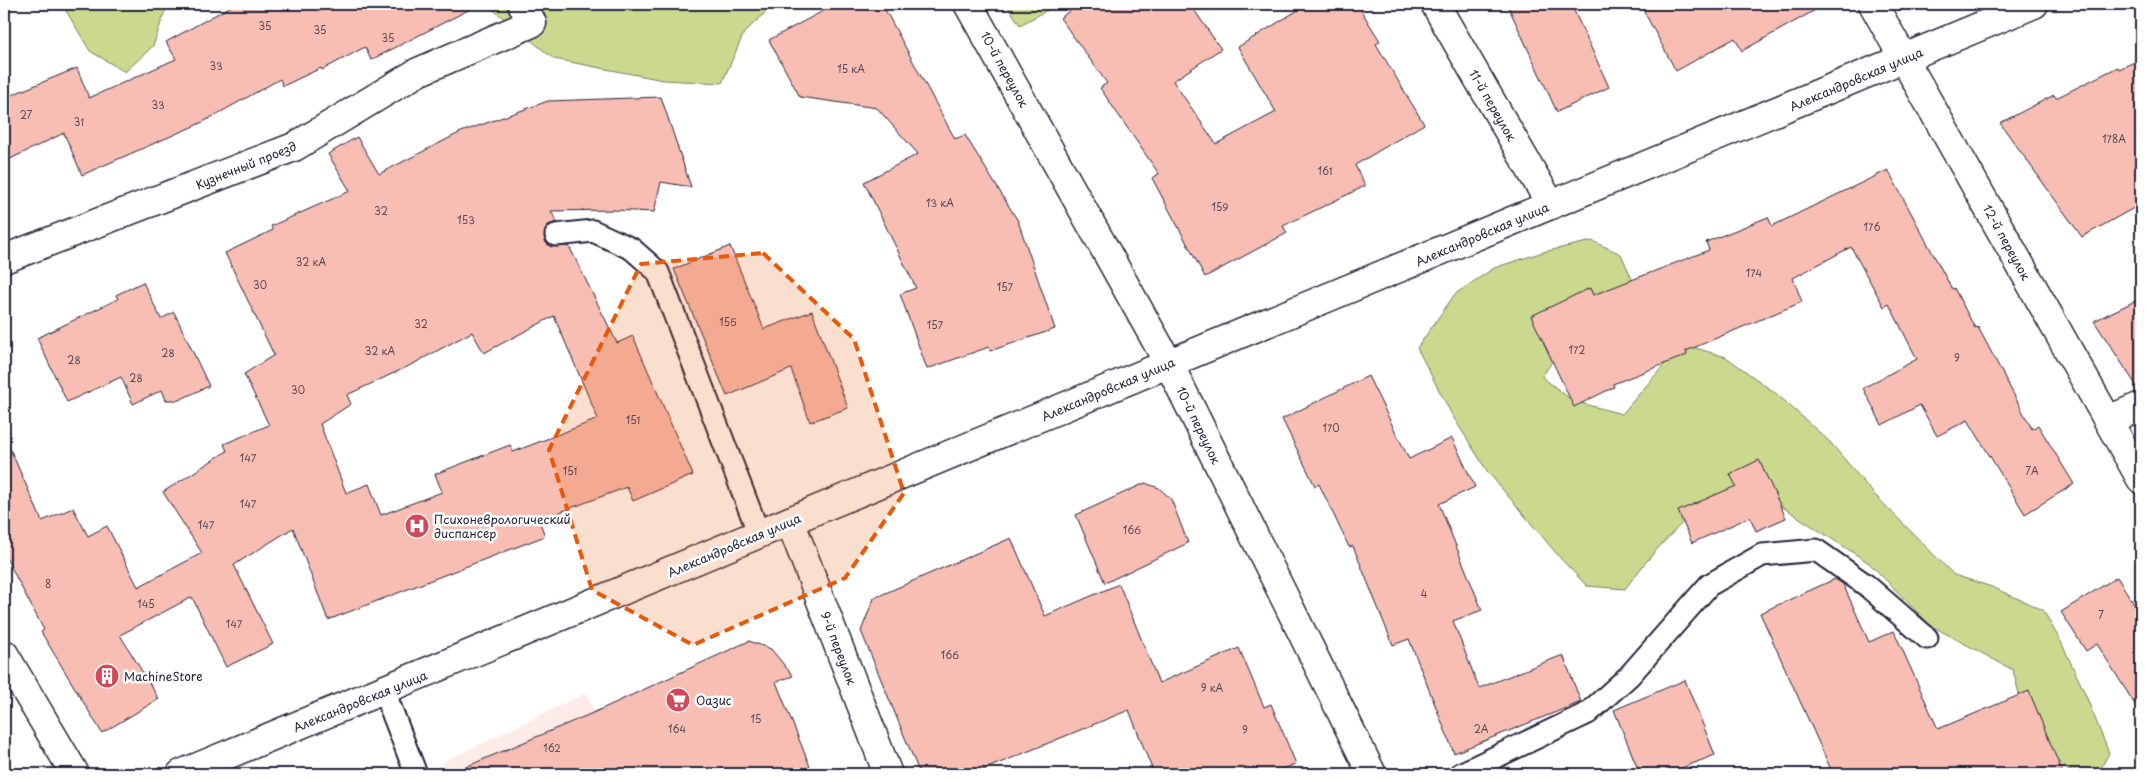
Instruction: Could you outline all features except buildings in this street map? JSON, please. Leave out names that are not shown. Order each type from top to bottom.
[{"type":"street","name":"10-й переулок","points":[[968,4],[1169,364],[1372,774]]},
{"type":"street","name":"11-й переулок","points":[[1435,4],[1551,205]]},
{"type":"street","name":"12-й переулок","points":[[1873,4],[2141,479]]},
{"type":"street","name":"Александровская улица","points":[[181,774],[2034,4]]},
{"type":"street","name":"Кузнечный проезд","points":[[4,259],[294,147],[418,72],[527,13]]},
{"type":"street","points":[[2108,420],[2141,406]]},
{"type":"street","name":"9-й переулок","points":[[790,521],[888,774]]},
{"type":"street","points":[[4,654],[75,774]]},
{"type":"lane","points":[[556,235],[593,231],[632,249],[658,272],[759,534]]},
{"type":"lane","points":[[1460,774],[1542,733],[1588,713],[1629,676],[1708,586],[1762,555],[1816,550],[1866,585],[1927,638]]},
{"type":"lane","points":[[384,691],[416,774]]},
{"type":"highlighted area","points":[[763,253],[854,339],[904,493],[845,578],[693,645],[592,590],[549,450],[641,264]]},
{"type":"shaded area","points":[[586,693],[624,774],[446,774],[441,763]]},
{"type":"green space","points":[[62,4],[165,4],[166,8],[153,46],[125,72],[90,51]]},
{"type":"green space","points":[[486,4],[774,4],[744,33],[722,83],[663,80],[554,59]]},
{"type":"green space","points":[[1006,4],[1059,4],[1020,25]]},
{"type":"green space","points":[[1592,241],[1621,254],[1640,297],[1572,331],[1542,377],[1573,401],[1622,414],[1682,344],[1726,357],[1778,395],[1830,442],[1873,493],[1954,575],[1992,587],[2043,610],[2061,642],[2084,691],[2109,753],[2098,774],[2072,774],[2035,740],[2026,721],[2013,670],[1930,625],[1869,563],[1775,502],[1715,494],[1667,538],[1625,589],[1587,586],[1561,559],[1487,471],[1452,415],[1417,348],[1455,294],[1494,268],[1543,252]]},
{"type":"place","name":"Психоневрологический диспансер","points":[[417,526]]},
{"type":"place","name":"MachineStore","points":[[107,676]]},
{"type":"place","name":"Оазис","points":[[678,700]]}]
